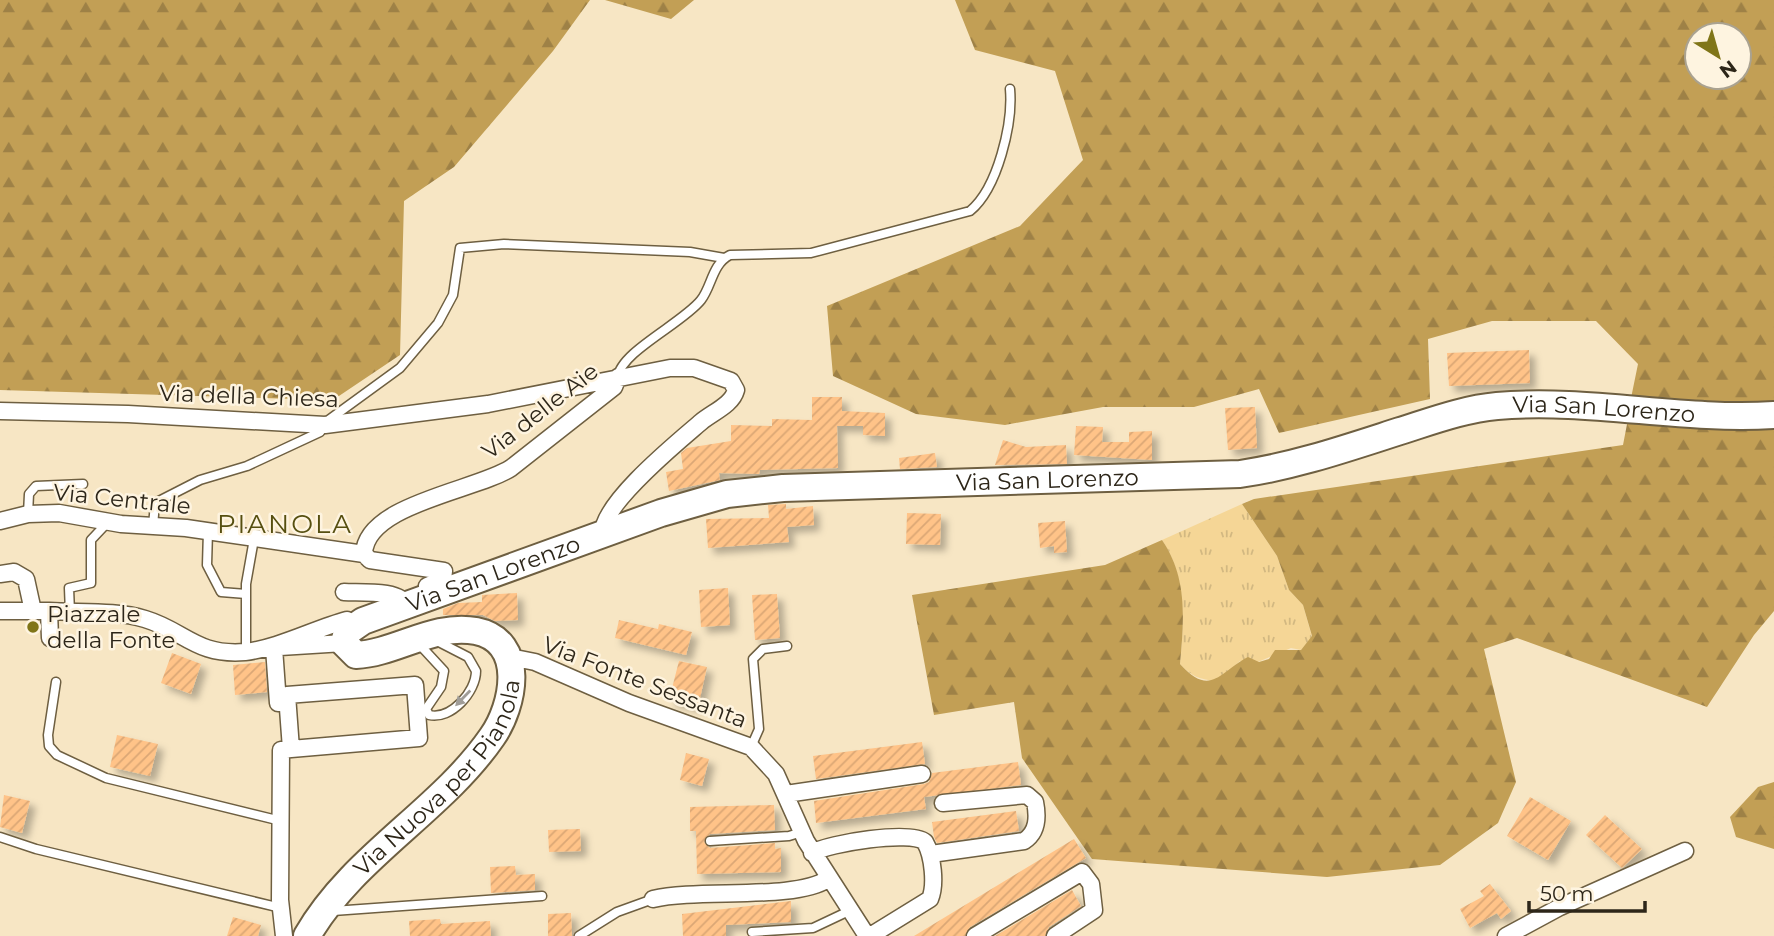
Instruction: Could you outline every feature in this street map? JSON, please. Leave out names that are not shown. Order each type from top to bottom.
[{"type":"main road","name":"Via San Lorenzo","points":[[346,631],[407,604],[603,534],[696,503],[754,490],[1177,478],[1270,470],[1444,416],[1498,406],[1554,405],[1687,416],[1774,415]]},
{"type":"main road","name":"Via Nuova per Pianola","points":[[307,936],[323,912],[494,736],[511,692],[510,662],[499,644],[479,632],[463,630],[423,637],[361,655],[349,652],[346,631]]},
{"type":"street","name":"Via della Chiesa","points":[[0,411],[325,425],[488,404],[670,368],[694,368],[728,379],[736,390],[729,402],[702,421],[632,487],[607,519],[603,534]]},
{"type":"street","name":"Via delle Aie","points":[[363,554],[365,543],[374,533],[413,504],[485,481],[511,468],[614,387],[618,377]]},
{"type":"street","name":"Via Centrale","points":[[0,522],[28,514],[59,513],[108,522],[208,531],[363,554]]},
{"type":"street","points":[[344,592],[396,596],[407,604],[411,592],[443,579],[445,572],[427,566],[370,560],[363,554]]},
{"type":"street","points":[[0,573],[14,572],[26,579],[50,638]]},
{"type":"street","points":[[0,611],[137,617],[156,623],[207,650],[246,652],[346,631]]},
{"type":"street","points":[[269,648],[346,631]]},
{"type":"street","points":[[269,648],[278,703]]},
{"type":"street","name":"Via Fonte Sessanta","points":[[510,662],[520,659],[535,662],[629,704],[751,747],[776,774],[812,853],[849,911],[869,936]]},
{"type":"street","points":[[284,936],[281,908],[281,750],[419,738],[421,709],[415,685],[287,695],[291,748]]},
{"type":"street","points":[[786,794],[922,774]]},
{"type":"street","points":[[931,854],[1024,841],[1032,835],[1036,825],[1035,802],[1027,795],[943,803]]},
{"type":"street","points":[[812,853],[827,846],[912,836],[923,840],[931,854],[930,899],[869,936]]},
{"type":"street","points":[[1506,936],[1560,907],[1685,850]]},
{"type":"street","points":[[975,936],[1079,873],[1085,874],[1093,890],[1092,913],[1055,936]]},
{"type":"street","points":[[653,899],[676,895],[804,889],[828,879]]},
{"type":"lane","points":[[153,526],[155,503],[161,498],[320,432],[337,412],[376,387],[422,345],[453,295],[460,248],[504,244],[690,252],[724,258],[738,254],[811,253],[970,211],[981,201],[998,164],[1010,119],[1010,89]]},
{"type":"lane","points":[[618,377],[624,362],[698,304],[724,258]]},
{"type":"lane","points":[[28,514],[29,494],[36,486],[51,483],[83,484]]},
{"type":"lane","points":[[70,612],[69,588],[91,583],[91,540],[108,522]]},
{"type":"lane","points":[[208,531],[207,565],[221,592],[246,594]]},
{"type":"lane","points":[[246,652],[246,594],[254,539]]},
{"type":"lane","points":[[423,637],[472,661],[477,676],[470,692],[449,711],[434,717],[421,709],[439,692],[444,676],[442,667],[423,637]]},
{"type":"lane","points":[[751,747],[759,729],[753,659],[763,649],[787,646]]},
{"type":"lane","points":[[56,682],[48,734],[49,746],[57,755],[106,778],[281,821]]},
{"type":"lane","points":[[710,841],[789,836],[802,832]]},
{"type":"lane","points":[[0,837],[36,849],[281,908]]},
{"type":"lane","points":[[323,912],[542,895]]},
{"type":"lane","points":[[579,936],[617,912],[653,899]]},
{"type":"lane","points":[[752,932],[813,928],[849,911]]},
{"type":"green space","points":[[0,0],[590,0],[553,51],[454,167],[404,201],[400,355],[333,400],[0,390]]},
{"type":"green space","points":[[605,0],[694,0],[671,19]]},
{"type":"green space","points":[[955,0],[1774,0],[1774,407],[1630,403],[1638,364],[1596,321],[1492,321],[1428,339],[1430,399],[1279,433],[1259,389],[1194,407],[1103,407],[1005,425],[916,414],[833,376],[827,306],[1020,226],[1083,160],[1055,71],[975,50]]},
{"type":"green space","points":[[1628,419],[1774,424],[1774,611],[1754,635],[1707,707],[1517,638],[1484,649],[1516,782],[1498,823],[1440,865],[1327,877],[1092,859],[1022,758],[1014,702],[934,715],[912,595],[1105,565],[1162,540],[1170,554],[1180,584],[1183,631],[1180,664],[1191,674],[1207,681],[1222,675],[1248,657],[1259,662],[1269,659],[1275,650],[1301,650],[1312,636],[1303,605],[1289,590],[1277,556],[1242,504],[1254,499],[1623,445]]},
{"type":"green space","points":[[1242,504],[1277,556],[1289,590],[1303,605],[1312,637],[1301,650],[1291,648],[1258,662],[1240,661],[1217,681],[1206,680],[1196,677],[1180,664],[1183,616],[1180,584],[1170,554],[1162,540]]},
{"type":"green space","points":[[1774,782],[1774,849],[1736,837],[1730,817],[1758,787]]},
{"type":"building","points":[[1529,350],[1530,383],[1449,386],[1447,353]]},
{"type":"building","points":[[812,397],[842,397],[842,411],[885,413],[885,436],[863,435],[863,426],[837,426],[838,468],[760,470],[759,474],[719,473],[720,480],[669,491],[666,472],[683,469],[681,453],[687,448],[731,441],[731,425],[772,426],[772,419],[812,420]]},
{"type":"building","points":[[1255,407],[1257,448],[1228,450],[1225,408]]},
{"type":"building","points":[[1076,426],[1103,427],[1102,442],[1129,442],[1129,432],[1152,431],[1152,460],[1074,455]]},
{"type":"building","points":[[1003,440],[1026,447],[1066,445],[1067,464],[995,465]]},
{"type":"building","points":[[935,453],[937,467],[900,469],[899,458]]},
{"type":"building","points":[[786,504],[786,509],[813,506],[814,525],[787,527],[789,542],[708,548],[706,519],[769,518],[768,505]]},
{"type":"building","points":[[907,513],[941,514],[940,545],[906,544]]},
{"type":"building","points":[[1065,521],[1067,552],[1054,553],[1054,546],[1040,548],[1038,523]]},
{"type":"building","points":[[728,588],[730,625],[701,627],[699,590]]},
{"type":"building","points":[[517,593],[518,620],[495,621],[483,615],[443,615],[443,609],[458,603],[482,602],[482,595]]},
{"type":"building","points":[[777,594],[780,638],[755,640],[752,595]]},
{"type":"building","points":[[619,620],[658,629],[659,624],[692,632],[686,655],[615,638]]},
{"type":"building","points":[[172,653],[201,664],[191,694],[161,683]]},
{"type":"building","points":[[679,661],[707,667],[698,707],[669,700]]},
{"type":"building","points":[[265,662],[267,692],[235,695],[233,665]]},
{"type":"building","points":[[117,735],[158,744],[150,776],[110,767]]},
{"type":"building","points":[[922,742],[925,764],[816,779],[813,756]]},
{"type":"building","points":[[686,753],[709,759],[702,786],[680,780]]},
{"type":"building","points":[[1018,762],[1021,785],[924,797],[926,809],[816,823],[814,801],[924,784],[929,782],[932,773]]},
{"type":"building","points":[[4,795],[30,801],[22,833],[0,827]]},
{"type":"building","points":[[1530,797],[1571,821],[1548,860],[1507,836]]},
{"type":"building","points":[[774,805],[775,830],[710,834],[704,842],[710,848],[775,843],[775,849],[781,848],[781,872],[697,874],[696,831],[690,831],[690,807]]},
{"type":"building","points":[[1016,811],[1019,831],[937,843],[934,837],[932,822]]},
{"type":"building","points":[[1605,815],[1642,849],[1622,868],[1586,835]]},
{"type":"building","points":[[580,829],[581,851],[549,852],[548,830]]},
{"type":"building","points":[[1074,839],[1086,858],[970,927],[965,936],[914,936]]},
{"type":"building","points":[[515,866],[516,875],[535,874],[535,890],[491,893],[490,867]]},
{"type":"building","points":[[1490,884],[1511,911],[1501,919],[1497,913],[1470,928],[1460,909],[1484,896],[1480,891]]},
{"type":"building","points":[[1072,890],[1081,906],[1049,927],[1045,936],[995,936]]},
{"type":"building","points":[[791,901],[791,922],[726,925],[726,936],[683,936],[682,914]]},
{"type":"building","points":[[571,913],[572,936],[548,936],[548,914]]},
{"type":"building","points":[[233,917],[261,925],[258,936],[227,936]]},
{"type":"building","points":[[440,919],[441,924],[490,921],[491,936],[410,936],[409,921]]},
{"type":"place","name":"Piazzale della Fonte","points":[[33,627]]},
{"type":"district","name":"PIANOLA","points":[[285,524]]}]
